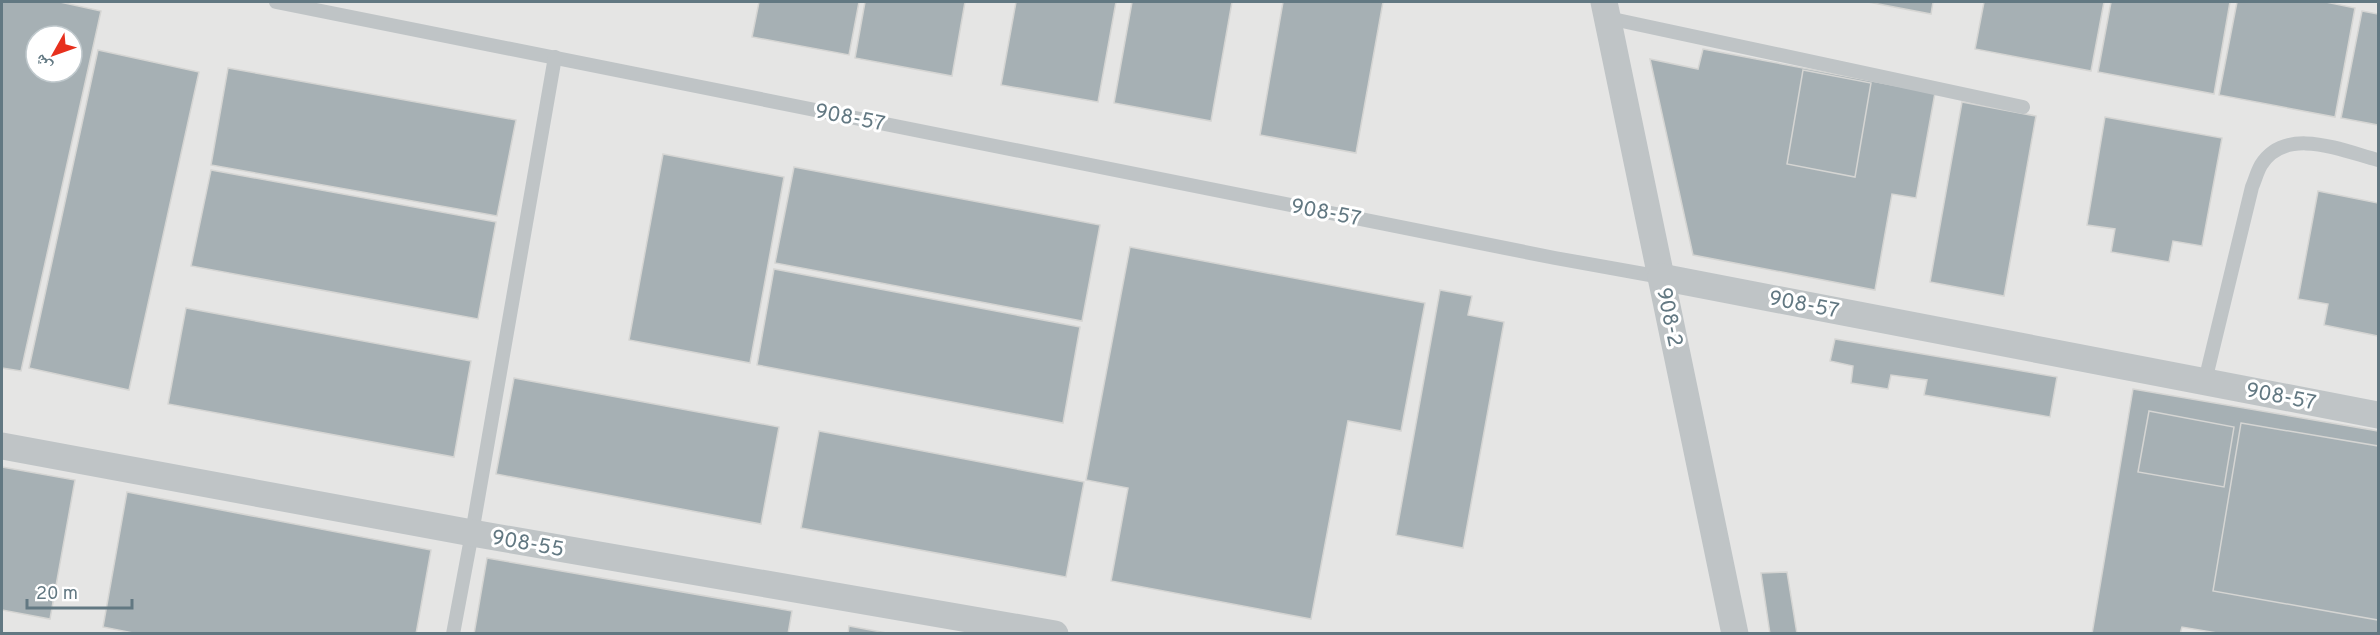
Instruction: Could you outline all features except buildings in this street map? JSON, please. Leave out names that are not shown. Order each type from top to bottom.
[{"type":"street","name":"908-2","points":[[1606,10],[1735,633]]},
{"type":"street","name":"908-57","points":[[1661,277],[2379,415]]},
{"type":"street","name":"908-55","points":[[2,446],[472,533],[1055,633]]},
{"type":"lane","name":"908-57","points":[[276,2],[1544,256],[1661,277]]},
{"type":"lane","points":[[1606,10],[2023,107]]},
{"type":"lane","points":[[453,633],[555,57]]},
{"type":"lane","points":[[2205,381],[2252,187],[2262,164],[2282,146],[2304,141],[2379,160]]},
{"type":"shaded area","points":[[2,2],[2378,2],[2378,633],[2,633]]}]
